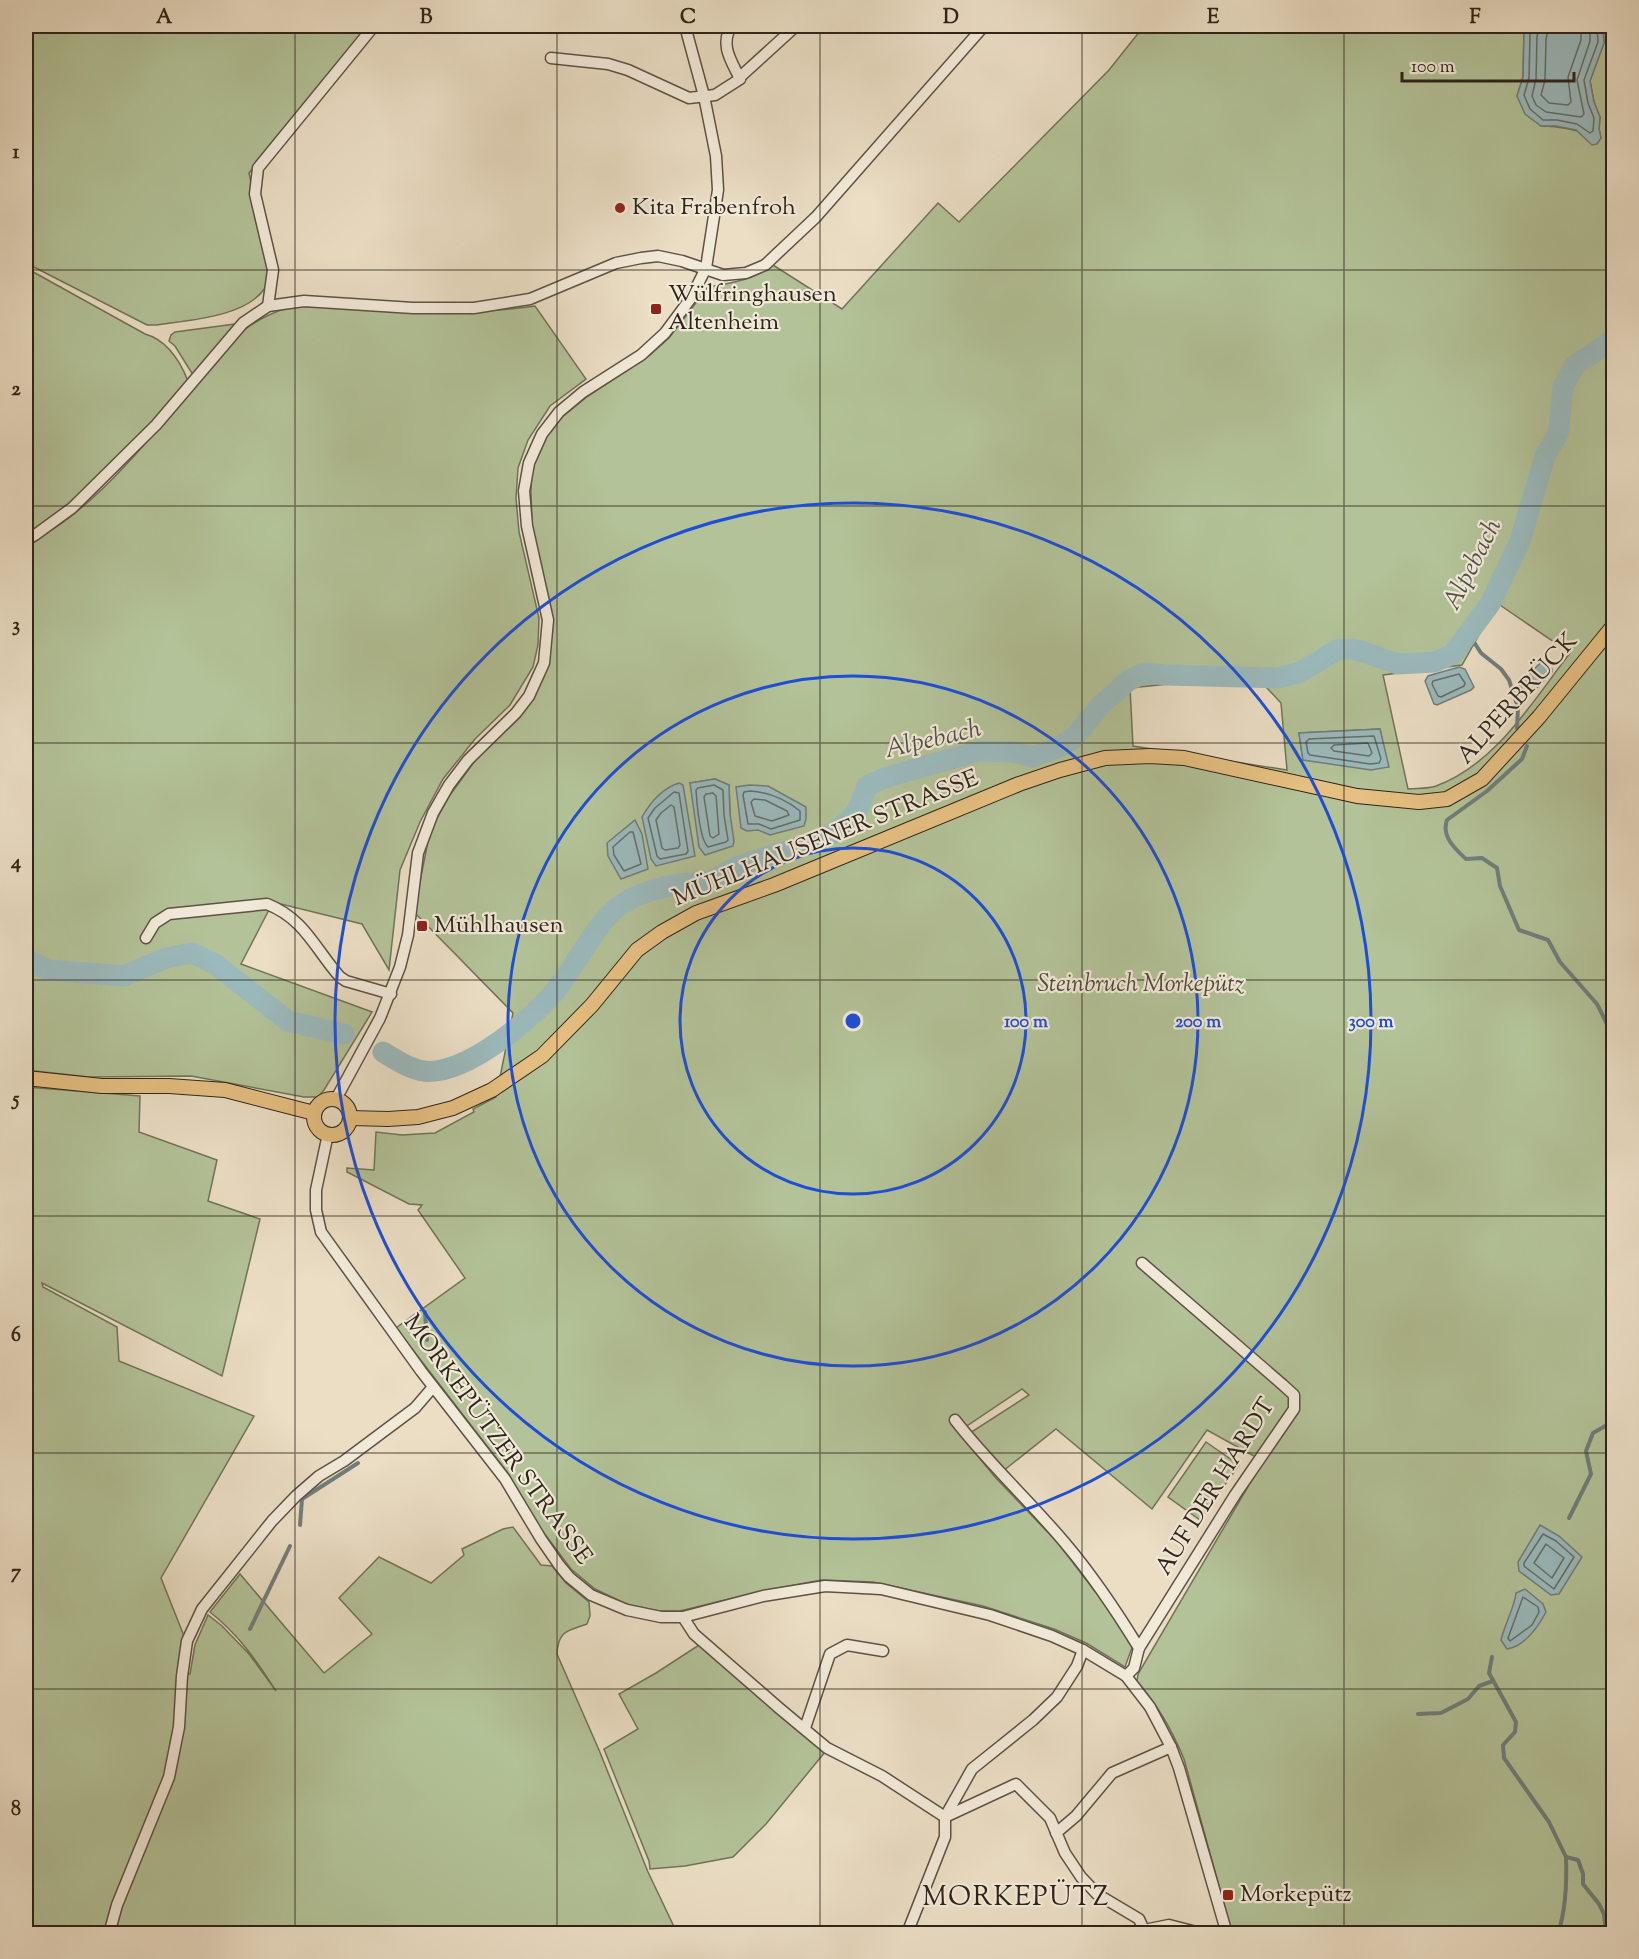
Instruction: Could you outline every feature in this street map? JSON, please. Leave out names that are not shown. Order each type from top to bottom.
[{"type":"main road","name":"ALPERBRÜCK","points":[[1308,787],[1419,802],[1447,799],[1482,778],[1539,717],[1614,625]]},
{"type":"main road","name":"MÜHLHAUSENER STRASSE","points":[[351,1118],[417,1117],[453,1108],[492,1090],[542,1056],[592,1005],[637,950],[696,912],[774,885],[1019,784],[1105,758],[1150,756],[1184,758],[1308,787]]},
{"type":"main road","points":[[26,1078],[102,1086],[169,1086],[225,1090],[315,1113]]},
{"type":"main road","points":[[336,1099],[344,1102],[351,1118],[343,1131],[334,1135],[323,1132],[316,1124],[315,1113],[322,1101],[336,1099]]},
{"type":"street","points":[[268,306],[273,270],[255,194],[258,168],[374,26]]},
{"type":"street","points":[[336,1099],[391,994],[408,934],[418,853],[434,813],[449,785],[468,760],[516,713],[529,696],[544,663],[548,620],[527,526],[524,491],[529,464],[542,434],[559,412],[583,392],[641,355],[666,333],[691,298],[706,268],[718,189],[716,156],[704,96],[685,26]]},
{"type":"street","points":[[731,26],[726,35],[727,50],[740,79]]},
{"type":"street","points":[[552,58],[608,64],[628,70],[689,98],[715,95],[740,79],[796,26]]},
{"type":"street","points":[[26,540],[72,508],[156,424],[243,323],[268,306],[304,301],[413,308],[474,308],[530,299],[616,263],[641,258],[658,256],[706,268],[723,275],[746,273],[765,265],[816,217],[984,26]]},
{"type":"street","points":[[146,938],[155,924],[169,914],[267,904],[280,910],[302,928],[340,977],[346,981],[391,994]]},
{"type":"street","name":"MORKEPÜTZER STRASSE","points":[[328,1134],[316,1190],[316,1210],[321,1232],[369,1302],[505,1479],[541,1539],[569,1577],[591,1595],[627,1610],[662,1617],[683,1617],[763,1596],[825,1586],[870,1588],[990,1615],[1052,1636],[1083,1650],[1126,1676],[1150,1707],[1171,1747],[1227,1934]]},
{"type":"street","name":"AUF DER HARDT","points":[[1126,1676],[1134,1668],[1139,1648],[1235,1495],[1294,1409],[1294,1395],[1289,1390],[1142,1263]]},
{"type":"street","points":[[109,1934],[117,1905],[169,1777],[179,1726],[187,1641],[202,1609],[265,1530],[296,1496],[319,1476],[344,1461],[415,1408],[434,1387]]},
{"type":"street","points":[[956,1420],[997,1471],[1065,1543],[1112,1604],[1139,1648]]},
{"type":"street","points":[[683,1617],[694,1634],[826,1748],[882,1776],[945,1817]]},
{"type":"street","points":[[805,1728],[830,1654],[847,1645],[883,1651]]},
{"type":"street","points":[[907,1933],[945,1837],[945,1817],[972,1769],[1033,1720],[1057,1697],[1077,1666],[1083,1650]]},
{"type":"street","points":[[1056,1833],[1077,1816],[1112,1773],[1171,1747]]},
{"type":"street","points":[[945,1817],[1016,1784],[1050,1818],[1065,1853],[1081,1877],[1097,1894],[1139,1919],[1143,1929]]},
{"type":"street","points":[[1124,1934],[1143,1929],[1158,1930],[1169,1924],[1204,1934]]},
{"type":"green space","points":[[26,26],[370,26],[249,173],[270,270],[265,288],[256,298],[245,305],[216,316],[147,325],[26,263]]},
{"type":"green space","name":"Steinbruch Morkepütz","points":[[1144,26],[1528,26],[1524,32],[1523,77],[1517,96],[1541,126],[1572,129],[1601,138],[1600,117],[1590,81],[1604,43],[1603,26],[1613,26],[1613,1933],[1232,1933],[1184,1759],[1164,1718],[1137,1681],[1138,1674],[1263,1461],[1207,1430],[1152,1509],[1056,1429],[1003,1471],[970,1433],[1029,1395],[1022,1389],[958,1432],[995,1477],[1057,1542],[1134,1642],[1125,1667],[1086,1643],[1054,1629],[983,1606],[873,1582],[822,1580],[762,1591],[680,1611],[659,1611],[626,1604],[595,1589],[571,1569],[538,1525],[507,1472],[396,1328],[465,1278],[418,1210],[422,1205],[409,1204],[347,1172],[347,1168],[374,1170],[376,1132],[402,1135],[435,1133],[496,1097],[513,1013],[414,912],[430,831],[450,795],[477,758],[520,717],[535,696],[548,662],[532,525],[531,491],[532,466],[546,436],[562,417],[588,396],[649,356],[669,338],[708,287],[750,277],[773,265],[842,309],[938,203],[959,222],[1109,70]],"holes":[[[1497,603],[1570,653],[1511,730],[1477,763],[1436,786],[1408,789],[1383,675],[1462,665]],[[1255,675],[1281,703],[1287,770],[1133,746],[1130,688]],[[1380,729],[1388,767],[1303,760],[1299,733]],[[715,779],[729,785],[730,814],[690,783]]]},
{"type":"green space","points":[[26,268],[160,341],[177,359],[188,381],[154,422],[69,507],[26,536]]},
{"type":"green space","points":[[292,306],[444,312],[505,310],[535,306],[586,379],[550,406],[528,440],[518,468],[516,498],[519,532],[539,618],[538,645],[533,667],[510,705],[475,739],[443,779],[420,822],[400,870],[389,970],[362,924],[273,902],[241,964],[372,1012],[318,1097],[304,1097],[191,1076],[89,1077],[26,1070],[26,544],[70,517],[112,479],[152,437],[225,349],[242,332],[266,316]]},
{"type":"green space","points":[[235,324],[193,375],[175,346],[169,341],[175,332]]},
{"type":"green space","points":[[26,1087],[140,1096],[139,1132],[217,1160],[208,1201],[260,1219],[222,1376],[42,1283],[43,1287],[117,1327],[119,1361],[254,1416],[161,1578],[186,1641],[181,1675],[190,1674],[195,1645],[208,1615],[249,1654],[276,1691],[246,1648],[210,1612],[240,1574],[324,1673],[372,1634],[339,1598],[379,1557],[431,1583],[464,1555],[462,1549],[503,1529],[513,1527],[541,1565],[552,1566],[566,1583],[589,1602],[590,1616],[587,1624],[569,1630],[562,1636],[559,1640],[557,1654],[648,1872],[677,1933],[26,1933]]},
{"type":"green space","points":[[1206,1442],[1239,1465],[1200,1520],[1168,1497]]},
{"type":"green space","points":[[699,1645],[825,1752],[766,1824],[733,1857],[685,1866],[650,1869],[649,1861],[604,1749],[638,1729],[619,1694]]},
{"type":"water","points":[[1528,26],[1603,26],[1604,43],[1590,81],[1600,117],[1601,138],[1597,144],[1592,145],[1576,130],[1541,126],[1525,114],[1517,96],[1523,77],[1524,32]]},
{"type":"water","points":[[1542,661],[1552,669],[1552,672],[1528,695],[1519,685]]},
{"type":"water","points":[[1459,667],[1465,669],[1474,687],[1437,705],[1434,704],[1425,681],[1428,676]]},
{"type":"water","points":[[1380,729],[1389,767],[1371,770],[1303,760],[1299,733]]},
{"type":"water","points":[[715,779],[729,785],[734,841],[733,846],[705,855],[699,847],[690,783]]},
{"type":"water","points":[[679,783],[683,785],[695,856],[656,866],[651,859],[642,817],[658,797],[668,788]]},
{"type":"water","points":[[768,786],[806,807],[804,826],[770,835],[758,830],[747,831],[741,828],[736,787]]},
{"type":"water","points":[[635,820],[642,834],[648,869],[621,879],[608,856],[607,843]]},
{"type":"water","points":[[1540,1525],[1559,1536],[1582,1557],[1559,1594],[1551,1595],[1519,1571],[1518,1562]]},
{"type":"water","points":[[1525,1589],[1543,1604],[1546,1612],[1535,1630],[1525,1640],[1507,1649],[1501,1640],[1516,1593]]},
{"type":"waterway","name":"Alpebach","points":[[383,1052],[408,1066],[424,1071],[440,1070],[478,1055],[517,1028],[549,999],[603,921],[627,901],[661,888],[714,879],[735,867],[819,840],[847,823],[857,811],[867,786],[887,777],[979,751],[1014,752],[1033,757],[1057,748],[1073,739],[1100,706],[1128,681],[1144,673],[1277,678],[1298,673],[1339,649],[1352,649],[1397,664],[1435,662],[1453,654],[1490,604],[1520,541],[1545,456],[1558,434],[1563,387],[1575,365],[1614,339]]},
{"type":"waterway","points":[[1468,633],[1481,653],[1501,669],[1509,680],[1518,707],[1517,728]]},
{"type":"waterway","points":[[1527,746],[1522,759],[1487,791],[1447,820],[1447,837],[1466,859],[1482,858],[1497,868],[1500,886],[1519,930],[1548,940],[1560,962],[1597,1004],[1610,1030],[1614,1047]]},
{"type":"waterway","name":"Alpebach","points":[[26,959],[48,970],[124,976],[166,958],[192,953],[215,964],[288,1021],[344,1034]]},
{"type":"waterway","points":[[425,1312],[427,1340]]},
{"type":"waterway","points":[[1569,1518],[1591,1474],[1586,1451],[1593,1433],[1614,1421]]},
{"type":"waterway","points":[[300,1525],[302,1499],[358,1463]]},
{"type":"waterway","points":[[250,1629],[290,1546]]},
{"type":"waterway","points":[[1492,1657],[1489,1673],[1516,1722],[1515,1732],[1503,1745],[1504,1758],[1549,1822],[1566,1857],[1578,1860],[1583,1874],[1583,1884],[1599,1904],[1609,1929],[1608,1934]]},
{"type":"waterway","points":[[1418,1714],[1441,1713],[1468,1699],[1479,1686],[1493,1681]]},
{"type":"waterway","points":[[1558,1934],[1565,1896],[1566,1857]]},
{"type":"waterway","points":[[1605,1919],[1614,1918]]},
{"type":"place","name":"Kita Frabenfroh","points":[[620,208]]},
{"type":"place","name":"Wülfringhausen Altenheim","points":[[656,309]]},
{"type":"place","name":"Mühlhausen","points":[[422,926]]},
{"type":"place","name":"Morkepütz","points":[[1228,1895]]},
{"type":"district","name":"MORKEPÜTZ","points":[[1016,1898]]}]
